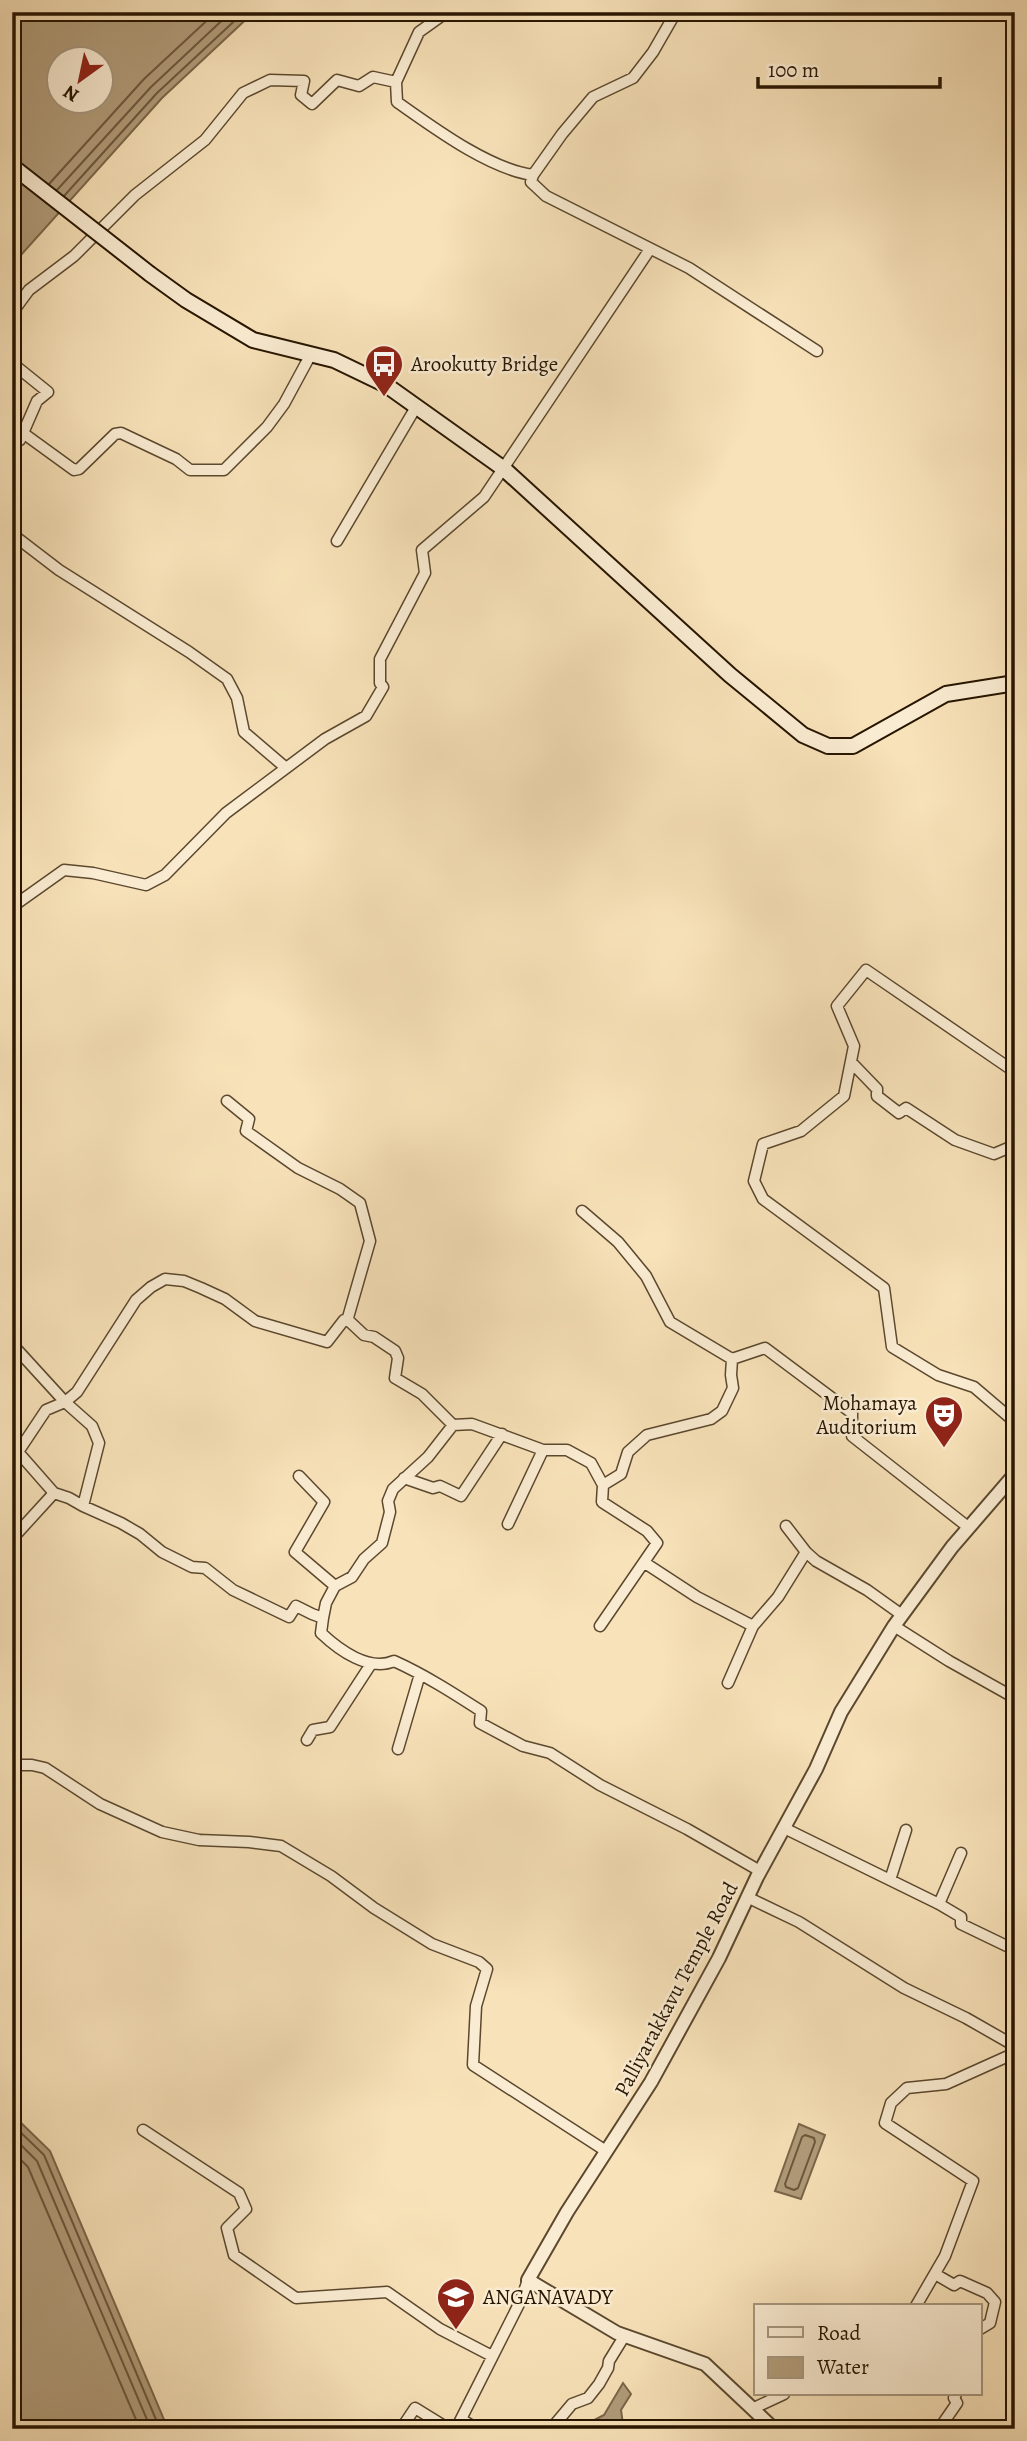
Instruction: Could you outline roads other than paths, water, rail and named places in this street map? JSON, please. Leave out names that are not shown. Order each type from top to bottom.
[{"type":"main road","points":[[12,166],[186,299],[253,340],[334,360],[386,385],[504,469],[730,675],[803,735],[828,746],[853,746],[946,694],[1015,683]]},
{"type":"street","points":[[447,12],[419,32],[396,82],[397,102],[440,132],[513,172],[533,175]]},
{"type":"street","points":[[676,12],[653,52],[633,78],[593,97],[562,134],[533,175],[531,182],[546,196],[689,268],[817,351]]},
{"type":"street","points":[[12,313],[29,289],[74,256],[135,195],[205,140],[243,93],[271,80],[304,81],[302,95],[312,104],[337,80],[359,86],[373,77],[396,82]]},
{"type":"street","points":[[12,907],[64,870],[93,873],[146,885],[165,874],[226,813],[326,738],[366,716],[383,687],[380,683],[380,659],[425,573],[422,550],[485,497],[650,249]]},
{"type":"street","points":[[12,363],[48,392],[37,401],[18,433],[74,470],[79,469],[115,433],[121,433],[176,459],[190,470],[224,470],[267,427],[284,404],[311,354]]},
{"type":"street","points":[[337,541],[416,407]]},
{"type":"street","points":[[12,534],[59,570],[205,662],[227,679],[237,698],[244,732],[285,768]]},
{"type":"street","points":[[1015,1072],[866,970],[837,1006],[854,1046],[844,1097],[801,1131],[763,1144],[754,1181],[763,1199],[884,1288],[892,1347],[938,1375],[974,1387],[1015,1422]]},
{"type":"street","points":[[851,1062],[877,1089],[877,1096],[899,1113],[906,1108],[955,1140],[994,1154],[1015,1145]]},
{"type":"street","points":[[227,1101],[249,1119],[246,1130],[298,1168],[340,1189],[360,1203],[370,1241],[347,1321]]},
{"type":"street","points":[[582,1211],[618,1242],[646,1276],[670,1322],[732,1359],[765,1348],[852,1413],[852,1436],[968,1527]]},
{"type":"street","points":[[323,1618],[296,1606],[289,1618],[233,1590],[205,1568],[192,1567],[162,1552],[121,1523],[69,1497],[54,1493],[18,1452],[46,1410],[65,1402],[77,1392],[136,1300],[165,1279],[184,1281],[225,1299],[255,1321],[327,1342],[344,1320],[347,1321]]},
{"type":"street","points":[[347,1321],[364,1335],[374,1337],[394,1351],[397,1358],[396,1378],[422,1394],[453,1424],[472,1424],[543,1450],[567,1450],[591,1463],[603,1485],[602,1502],[647,1531],[657,1543],[600,1626]]},
{"type":"street","points":[[12,1344],[65,1402],[92,1426],[99,1443],[83,1506]]},
{"type":"street","points":[[603,1485],[621,1474],[628,1452],[648,1435],[702,1421],[722,1411],[733,1388],[732,1359]]},
{"type":"street","points":[[453,1424],[428,1457],[393,1489],[388,1501],[390,1511],[382,1543],[364,1559],[352,1577],[335,1586],[326,1603],[321,1633],[337,1647],[371,1664],[386,1665],[394,1661],[420,1674],[481,1712],[480,1723],[523,1746],[550,1754],[600,1786],[687,1829],[760,1871]]},
{"type":"street","points":[[404,1478],[433,1488],[440,1486],[461,1496],[502,1434]]},
{"type":"street","points":[[508,1524],[543,1450]]},
{"type":"street","name":"Palliyarakkavu Temple Road","points":[[528,2280],[567,2212],[652,2082],[719,1958],[760,1871],[816,1769],[841,1712],[898,1621],[968,1527],[1015,1474]]},
{"type":"street","points":[[299,1476],[324,1502],[295,1552],[335,1586]]},
{"type":"street","points":[[12,1539],[54,1493]]},
{"type":"street","points":[[786,1525],[816,1561],[867,1590],[898,1621],[949,1661],[1015,1698]]},
{"type":"street","points":[[728,1683],[753,1626],[778,1597],[806,1552]]},
{"type":"street","points":[[645,1563],[697,1597],[753,1626]]},
{"type":"street","points":[[307,1740],[313,1730],[330,1727],[371,1664]]},
{"type":"street","points":[[398,1749],[420,1674]]},
{"type":"street","points":[[12,1765],[45,1768],[100,1804],[162,1832],[199,1840],[281,1846],[432,1944],[479,1962],[487,1969],[476,2006],[473,2065],[606,2151]]},
{"type":"street","points":[[784,1828],[939,1904],[961,1917],[961,1924],[1015,1950]]},
{"type":"street","points":[[890,1880],[906,1830]]},
{"type":"street","points":[[939,1904],[961,1853]]},
{"type":"street","points":[[747,1897],[799,1922],[904,1988],[966,2018],[1015,2046]]},
{"type":"street","points":[[917,2304],[945,2256],[973,2181],[886,2123],[891,2103],[907,2088],[946,2084],[1015,2053]]},
{"type":"street","points":[[143,2130],[239,2193],[246,2209],[227,2228],[234,2255],[296,2298],[387,2292],[440,2329],[492,2356]]},
{"type":"street","points":[[935,2274],[954,2285],[960,2281],[987,2293],[995,2302],[990,2323],[982,2328]]},
{"type":"street","points":[[477,2429],[459,2424],[522,2300],[528,2280],[625,2336],[705,2364],[774,2429]]},
{"type":"street","points":[[551,2429],[572,2404],[588,2398],[600,2384],[609,2361],[625,2336]]},
{"type":"street","points":[[754,2408],[780,2396]]},
{"type":"street","points":[[939,2429],[957,2403],[955,2396]]},
{"type":"street","points":[[401,2429],[415,2408],[449,2429]]},
{"type":"water","points":[[12,12],[254,12],[162,98],[12,265]]},
{"type":"water","points":[[12,2114],[50,2151],[168,2429],[12,2429]]},
{"type":"water","points":[[799,2124],[825,2135],[801,2199],[775,2191]]},
{"type":"water","points":[[623,2383],[631,2394],[621,2410],[623,2424],[613,2429],[577,2429],[604,2415]]},
{"type":"place","name":"Arookutty Bridge","points":[[384,398]]},
{"type":"place","name":"Mohamaya Auditorium","points":[[944,1449]]},
{"type":"place","name":"ANGANAVADY","points":[[456,2331]]}]
